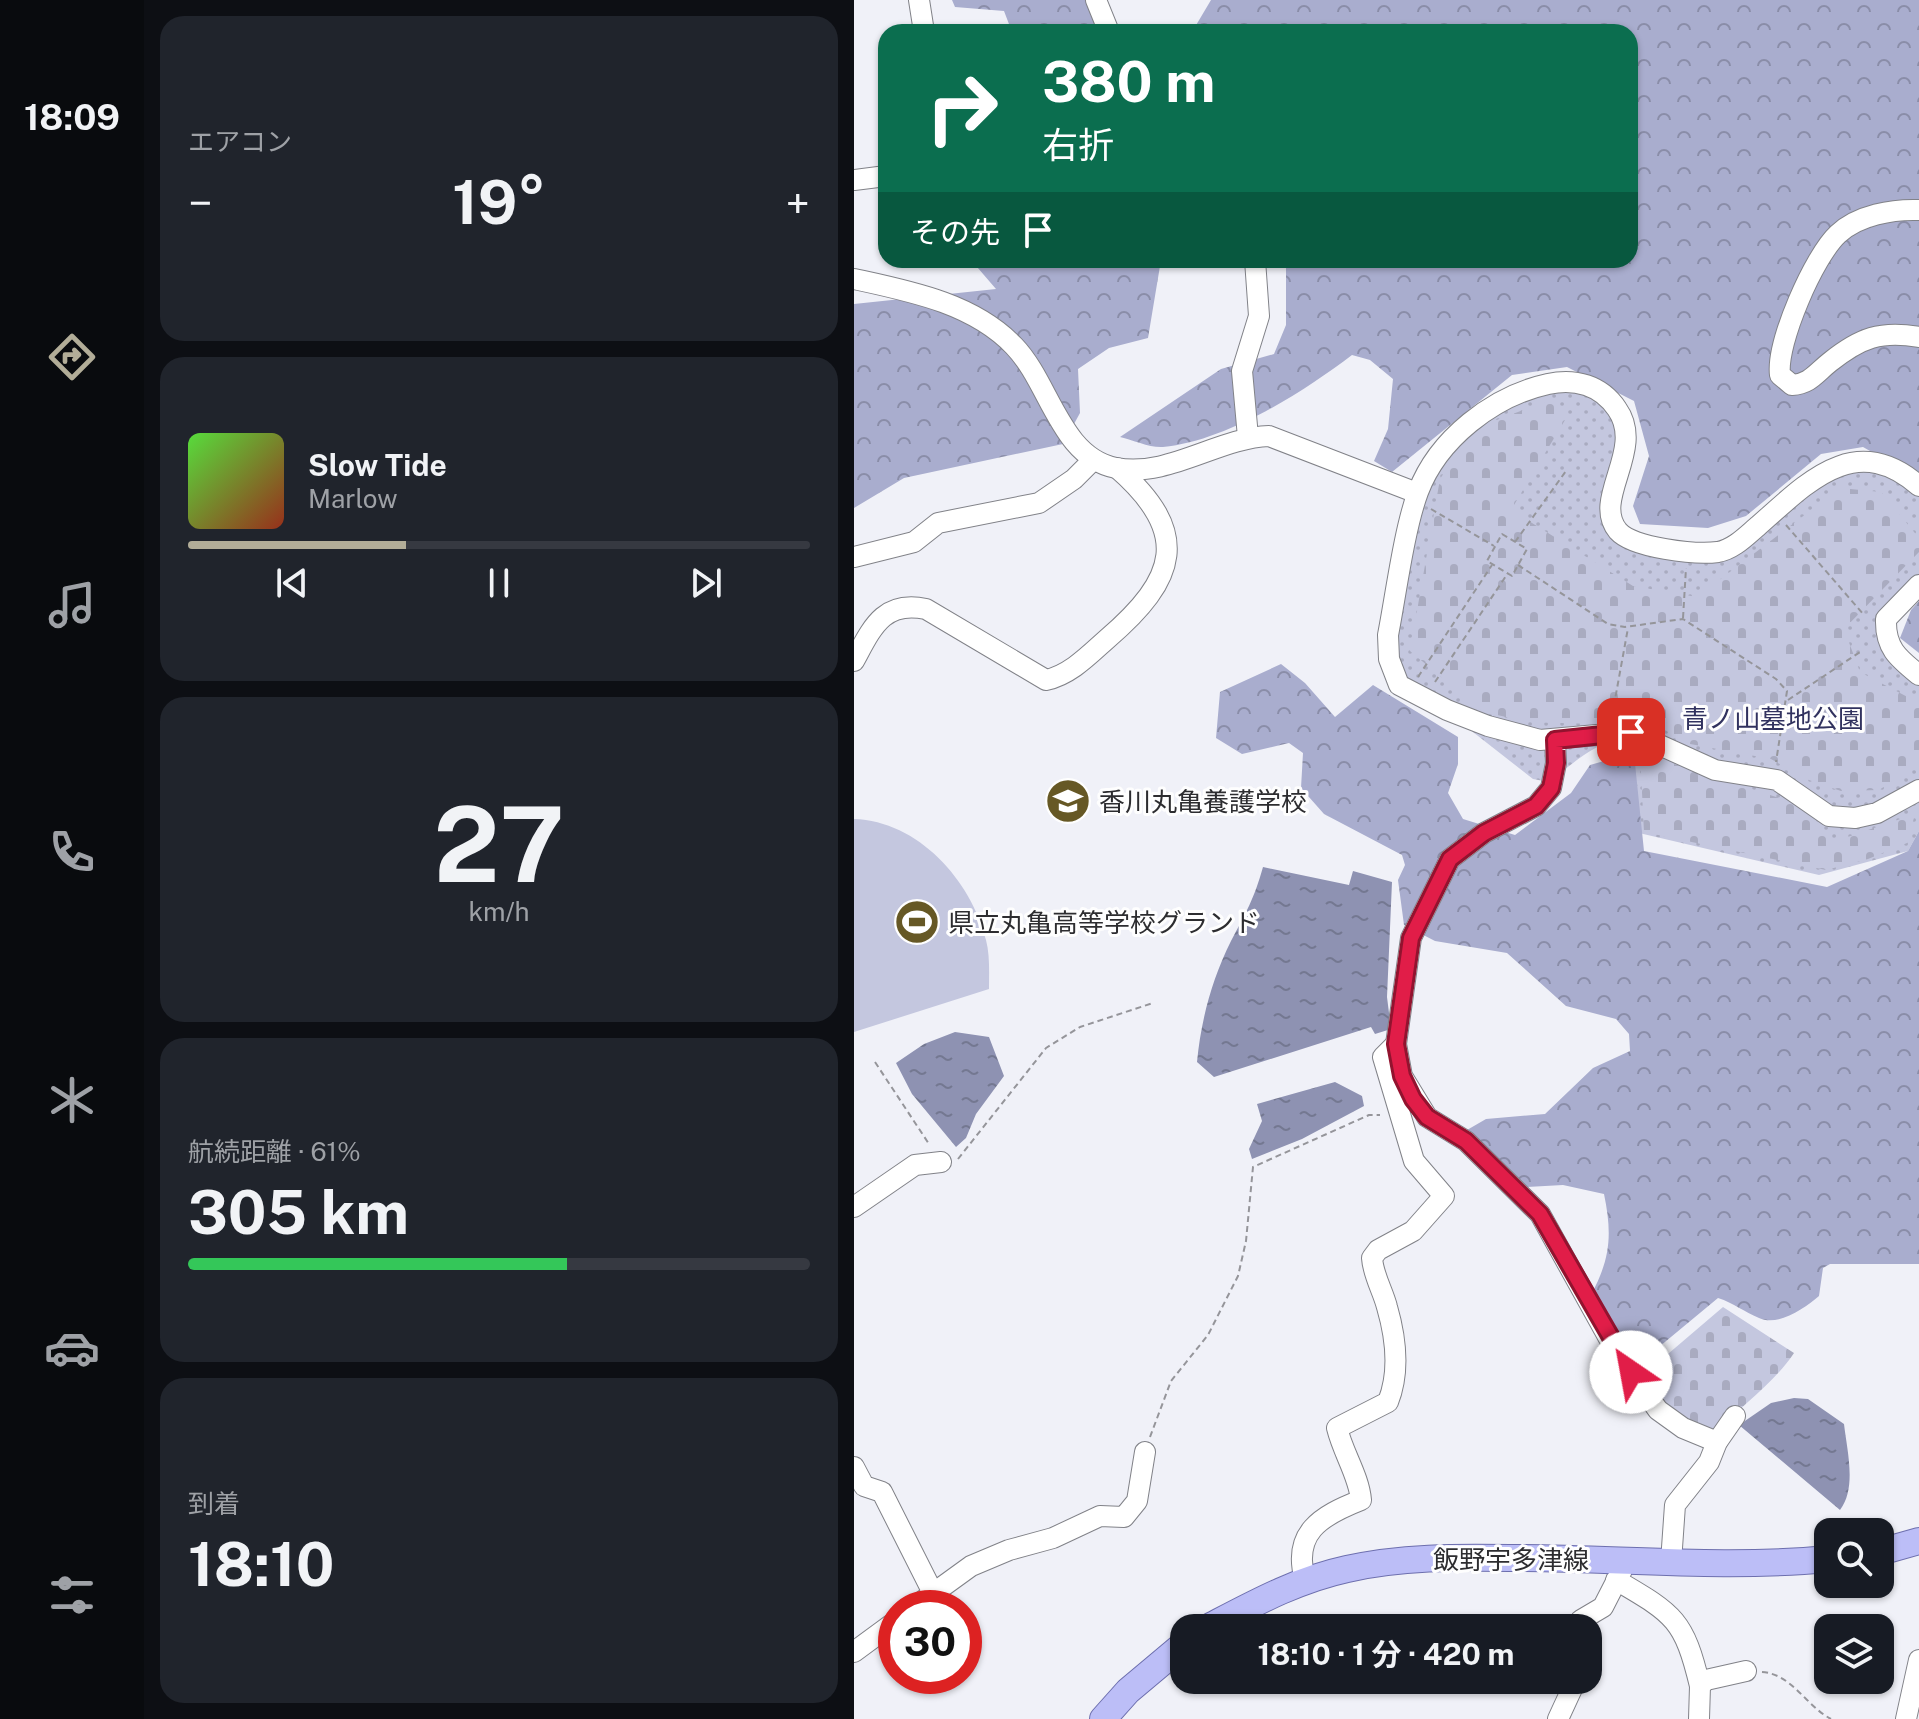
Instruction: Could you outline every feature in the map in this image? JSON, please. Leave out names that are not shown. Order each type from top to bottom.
[{"type":"main road","points":[[1894,1548],[1919,1541]]},
{"type":"main road","name":"飯野宇多津線","points":[[1236,1614],[1305,1580],[1349,1569],[1411,1560],[1622,1570],[1671,1562],[1814,1559]]},
{"type":"main road","points":[[1103,1719],[1128,1691],[1170,1656]]},
{"type":"street","points":[[919,0],[923,24]]},
{"type":"street","points":[[1096,0],[1106,24]]},
{"type":"street","points":[[854,180],[878,177]]},
{"type":"street","points":[[1919,210],[1894,209],[1861,221],[1840,231],[1827,246],[1783,347],[1780,375],[1792,385],[1805,384],[1859,342],[1889,331],[1919,337]]},
{"type":"street","points":[[1248,437],[1242,371],[1259,316],[1256,268]]},
{"type":"street","points":[[854,279],[944,302],[989,325],[1015,347],[1075,443],[1092,461],[1117,468],[1162,464],[1248,437],[1269,436],[1288,441],[1417,496]]},
{"type":"street","points":[[1919,486],[1909,477],[1874,462],[1853,462],[1810,480],[1735,545],[1717,552],[1660,548],[1629,538],[1618,530],[1611,497],[1626,451],[1625,424],[1603,394],[1586,384],[1563,380],[1529,388],[1483,413],[1452,439],[1437,457],[1417,496],[1388,635],[1389,659],[1399,685],[1488,726],[1540,740],[1631,732],[1715,770],[1772,779],[1829,816],[1855,818],[1905,801],[1919,790]]},
{"type":"street","points":[[854,557],[914,542],[938,523],[1039,503],[1074,479],[1092,461]]},
{"type":"street","points":[[854,661],[883,615],[898,606],[910,605],[926,609],[1046,680],[1059,677],[1081,661],[1159,585],[1167,557],[1162,517],[1145,492],[1117,468]]},
{"type":"street","points":[[1919,585],[1886,619],[1885,634],[1892,653],[1919,675]]},
{"type":"street","points":[[1555,740],[1556,763],[1551,788],[1536,806],[1484,833],[1450,859],[1411,938],[1396,1044],[1402,1076],[1413,1099],[1427,1117],[1466,1141],[1540,1214],[1617,1353],[1658,1410],[1683,1428],[1717,1442]]},
{"type":"street","points":[[1305,1580],[1299,1555],[1305,1537],[1320,1522],[1361,1500],[1360,1488],[1342,1450],[1337,1428],[1388,1402],[1396,1383],[1397,1364],[1388,1308],[1372,1258],[1378,1250],[1413,1231],[1444,1196],[1414,1161],[1397,1113],[1383,1057],[1396,1044]]},
{"type":"street","points":[[854,1207],[915,1165],[941,1162]]},
{"type":"street","points":[[1671,1562],[1675,1505],[1709,1462],[1717,1442],[1735,1416]]},
{"type":"street","points":[[937,1590],[971,1566],[1009,1550],[1053,1538],[1100,1516],[1124,1517],[1137,1501],[1145,1452]]},
{"type":"street","points":[[854,1467],[864,1486],[882,1492],[931,1590]]},
{"type":"street","points":[[1591,1614],[1603,1607],[1622,1570],[1664,1607],[1681,1626],[1700,1686],[1699,1719]]},
{"type":"street","points":[[854,1652],[878,1634]]},
{"type":"street","points":[[1906,1719],[1919,1660]]},
{"type":"street","points":[[1700,1686],[1706,1680],[1746,1671]]},
{"type":"street","points":[[1558,1719],[1570,1694]]},
{"type":"path","points":[[1515,542],[1566,471]]},
{"type":"path","points":[[1417,496],[1495,547]]},
{"type":"path","points":[[1774,512],[1864,615]]},
{"type":"path","points":[[1502,534],[1515,542],[1527,549],[1512,576],[1487,561],[1502,534]]},
{"type":"path","points":[[1683,619],[1687,550]]},
{"type":"path","points":[[1416,695],[1492,565]]},
{"type":"path","points":[[1518,565],[1608,624],[1628,627],[1683,619],[1776,679],[1787,691],[1787,701],[1772,779]]},
{"type":"path","points":[[1416,695],[1508,573]]},
{"type":"path","points":[[1608,735],[1628,627]]},
{"type":"path","points":[[1787,701],[1860,652]]},
{"type":"path","points":[[875,1062],[941,1162],[960,1159],[1046,1048],[1080,1027],[1153,1003]]},
{"type":"path","points":[[1145,1452],[1171,1381],[1208,1335],[1238,1276],[1246,1241],[1253,1167],[1369,1115],[1397,1113]]},
{"type":"path","points":[[1746,1671],[1778,1675],[1815,1711],[1831,1719]]},
{"type":"green space","points":[[952,0],[1088,0],[1096,24],[1009,24],[1004,11],[955,7]]},
{"type":"green space","points":[[1211,0],[1919,0],[1919,479],[1863,447],[1821,454],[1746,516],[1708,528],[1640,524],[1633,506],[1649,456],[1634,401],[1567,367],[1512,375],[1392,472],[1374,461],[1388,429],[1393,379],[1370,360],[1352,355],[1287,399],[1212,435],[1163,447],[1120,437],[1221,369],[1274,354],[1286,325],[1286,268],[1638,268],[1638,24],[1197,24]]},
{"type":"green space","points":[[978,268],[1160,268],[1148,338],[1109,348],[1078,369],[1080,413],[1063,444],[904,478],[854,508],[854,304],[996,289]]},
{"type":"green space","name":"青ノ山墓地公園","points":[[1554,376],[1630,420],[1633,449],[1621,497],[1623,526],[1656,540],[1722,544],[1743,532],[1808,471],[1834,459],[1919,481],[1919,594],[1897,613],[1893,641],[1919,668],[1919,831],[1908,851],[1819,875],[1639,833],[1633,744],[1623,741],[1600,746],[1549,782],[1533,779],[1464,725],[1423,709],[1381,636],[1402,517],[1413,477],[1431,450]]},
{"type":"green space","points":[[1548,401],[1568,415],[1511,510],[1633,586],[1697,597],[1840,488],[1881,492],[1919,538],[1919,552],[1844,629],[1860,672],[1919,703],[1919,764],[1879,790],[1841,791],[1806,779],[1771,759],[1685,743],[1659,726],[1529,722],[1483,712],[1410,651],[1440,479],[1464,442],[1483,425]]},
{"type":"green space","points":[[1919,601],[1919,653],[1900,638],[1911,610]]},
{"type":"green space","points":[[1281,664],[1305,683],[1335,717],[1373,685],[1458,737],[1458,764],[1448,793],[1463,819],[1515,835],[1571,793],[1590,765],[1611,759],[1633,744],[1644,851],[1827,887],[1908,851],[1919,831],[1919,1264],[1830,1264],[1823,1268],[1819,1296],[1799,1311],[1774,1320],[1759,1318],[1718,1298],[1636,1366],[1592,1293],[1603,1268],[1608,1245],[1604,1194],[1563,1185],[1527,1187],[1467,1130],[1486,1119],[1545,1114],[1593,1068],[1630,1051],[1629,1034],[1616,1019],[1566,1006],[1507,953],[1435,941],[1404,925],[1398,880],[1405,865],[1402,855],[1324,814],[1301,788],[1303,753],[1289,743],[1242,754],[1216,738],[1220,692]]},
{"type":"green space","points":[[1640,753],[1792,802],[1833,842],[1915,814],[1907,843],[1868,859],[1826,870],[1644,832]]},
{"type":"green space","name":"県立丸亀高等学校グランド","points":[[854,819],[877,822],[900,830],[920,842],[955,876],[979,918],[986,940],[989,989],[854,1032]]},
{"type":"green space","points":[[1723,1307],[1794,1353],[1776,1376],[1715,1435],[1663,1408],[1641,1377]]},
{"type":"water","points":[[1263,867],[1349,885],[1353,871],[1392,882],[1387,997],[1391,1029],[1375,1034],[1371,1027],[1214,1077],[1197,1062],[1201,1031],[1218,970],[1249,906]]},
{"type":"water","points":[[955,1032],[989,1037],[1004,1076],[976,1114],[966,1138],[956,1147],[912,1094],[896,1063],[924,1044]]},
{"type":"water","points":[[1335,1082],[1362,1096],[1364,1106],[1302,1139],[1252,1159],[1249,1149],[1262,1121],[1257,1104]]},
{"type":"water","points":[[1794,1398],[1808,1399],[1844,1424],[1850,1480],[1840,1510],[1739,1425],[1771,1403]]},
{"type":"place","name":"香川丸亀養護学校","points":[[1068,801]]},
{"type":"place","name":"県立丸亀高等学校グランド","points":[[917,922]]},
{"type":"route","points":[[1631,732],[1555,740],[1556,763],[1551,788],[1536,806],[1484,833],[1450,859],[1411,938],[1396,1044],[1402,1076],[1413,1099],[1427,1117],[1466,1141],[1540,1214],[1617,1353],[1631,1372]]}]
